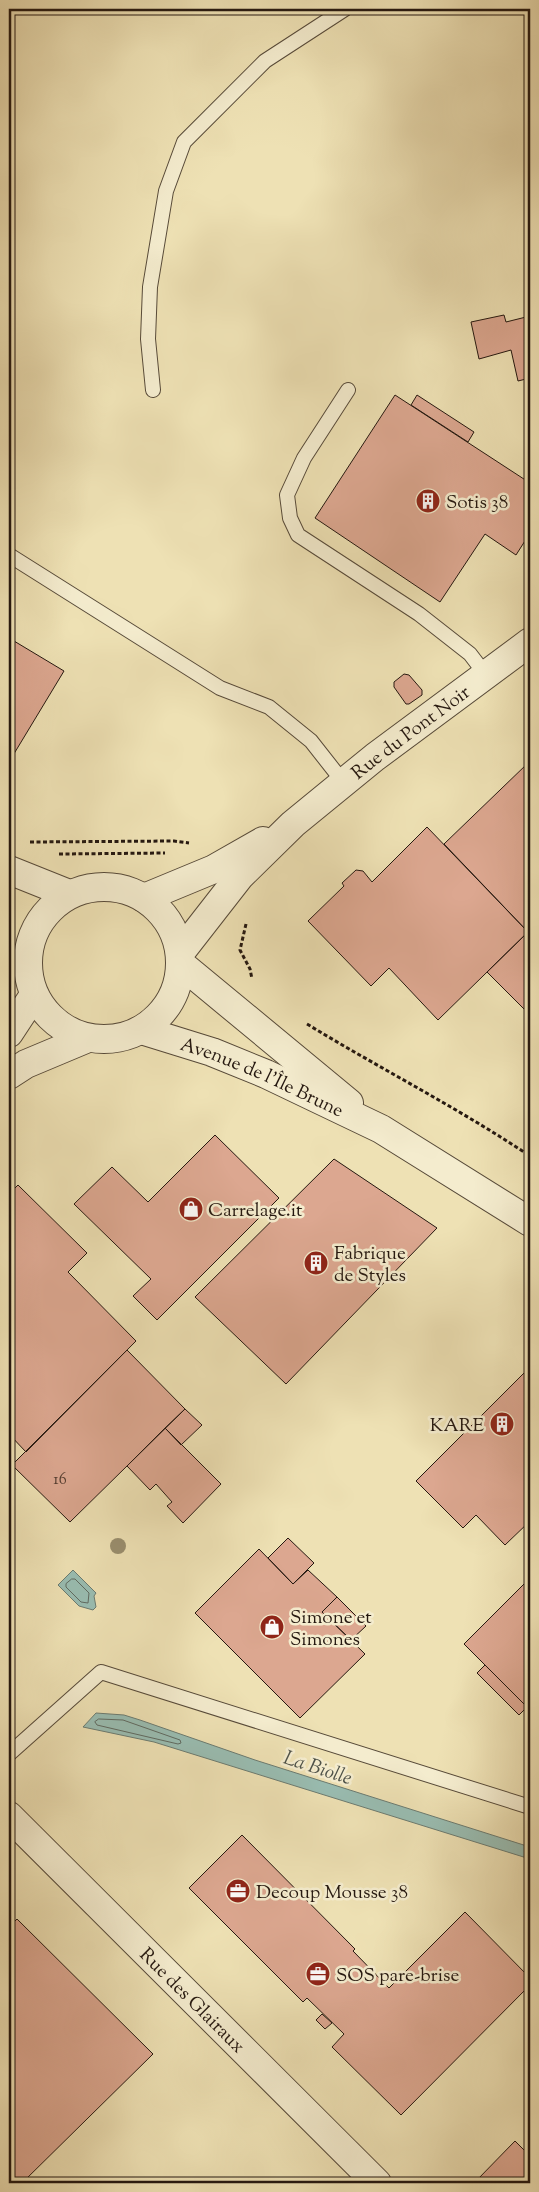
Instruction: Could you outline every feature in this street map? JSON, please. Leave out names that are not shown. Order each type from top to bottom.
[{"type":"street","name":"Rue du Pont Noir","points":[[181,959],[240,876],[293,824],[530,642]]},
{"type":"street","name":"Rue du Pont Noir","points":[[144,898],[214,869],[293,824]]},
{"type":"street","points":[[9,870],[69,894]]},
{"type":"street","points":[[105,886],[129,890],[144,898],[167,919],[176,937],[181,959],[172,999],[158,1016],[141,1030],[115,1038],[88,1038],[66,1030],[48,1015],[34,995],[28,973],[18,953],[29,940],[38,922],[51,906],[69,894],[80,890],[105,886]]},
{"type":"street","name":"Avenue de l'Île Brune","points":[[181,959],[381,1129]]},
{"type":"street","points":[[9,1033],[34,995]]},
{"type":"street","name":"Avenue de l'Île Brune","points":[[141,1030],[212,1052],[266,1074],[381,1129],[530,1222]]},
{"type":"street","points":[[9,1075],[26,1064],[88,1038]]},
{"type":"street","name":"Rue des Glairaux","points":[[9,1816],[377,2183]]},
{"type":"lane","points":[[153,390],[148,339],[150,287],[166,191],[184,142],[265,61],[345,9]]},
{"type":"lane","points":[[348,390],[304,458],[287,495],[290,518],[298,535],[419,614],[470,654],[486,675]]},
{"type":"lane","points":[[9,555],[220,688],[268,707],[311,741],[344,783]]},
{"type":"lane","points":[[9,1754],[101,1672],[530,1807]]},
{"type":"path","points":[[53,854],[169,853]]},
{"type":"path","points":[[304,1022],[362,1057],[449,1105],[530,1156]]},
{"type":"water","points":[[73,1570],[96,1593],[94,1596],[96,1607],[93,1610],[79,1606],[58,1585]]},
{"type":"water","points":[[96,1713],[124,1715],[255,1760],[530,1847],[530,1859],[154,1742],[83,1727]]},
{"type":"building","points":[[504,315],[506,322],[530,316],[530,378],[518,381],[511,350],[479,359],[471,322]]},
{"type":"building","name":"Sotis 38","points":[[395,395],[530,483],[530,533],[516,555],[485,534],[440,602],[315,518]]},
{"type":"building","points":[[417,395],[474,432],[468,442],[411,405]]},
{"type":"building","points":[[9,638],[64,671],[9,762]]},
{"type":"building","points":[[404,674],[409,675],[422,690],[422,695],[409,704],[406,704],[394,687],[394,682]]},
{"type":"building","points":[[528,763],[530,765],[530,930],[528,932],[444,844]]},
{"type":"building","points":[[427,827],[528,932],[438,1020],[389,968],[371,986],[308,921],[344,886],[342,883],[356,870],[363,871],[372,882]]},
{"type":"building","points":[[530,930],[530,1015],[487,972]]},
{"type":"building","points":[[215,1135],[279,1198],[157,1320],[133,1296],[151,1279],[74,1204],[112,1167],[148,1202]]},
{"type":"building","name":"Fabrique de Styles","points":[[334,1159],[437,1228],[286,1384],[195,1297]]},
{"type":"building","points":[[18,1185],[87,1253],[68,1272],[136,1341],[26,1452],[9,1434],[9,1194]]},
{"type":"building","points":[[127,1350],[185,1409],[70,1522],[12,1465]]},
{"type":"building","name":"KARE","points":[[530,1367],[530,1521],[505,1545],[476,1515],[463,1528],[416,1481]]},
{"type":"building","points":[[185,1409],[202,1425],[181,1445],[165,1428]]},
{"type":"building","points":[[165,1428],[221,1484],[183,1523],[167,1506],[172,1502],[156,1484],[150,1490],[127,1466]]},
{"type":"building","points":[[288,1538],[314,1563],[293,1584],[268,1558]]},
{"type":"building","name":"Simone et Simones","points":[[259,1549],[293,1584],[308,1570],[337,1597],[322,1612],[365,1654],[300,1718],[195,1613]]},
{"type":"building","points":[[530,1578],[530,1710],[464,1644]]},
{"type":"building","points":[[337,1597],[366,1626],[351,1640],[322,1612]]},
{"type":"building","points":[[485,1665],[527,1707],[519,1715],[477,1673]]},
{"type":"building","points":[[242,1835],[355,1949],[353,1951],[389,1988],[465,1912],[530,1978],[530,1985],[401,2115],[332,2047],[344,2034],[307,1998],[303,2002],[189,1888]]},
{"type":"building","points":[[17,1919],[153,2054],[22,2183],[15,2183],[9,2177],[9,1927]]},
{"type":"building","points":[[322,2014],[332,2023],[325,2029],[316,2020]]},
{"type":"building","points":[[515,2141],[530,2156],[530,2183],[480,2183],[477,2180]]},
{"type":"place","name":"Sotis 38","points":[[428,501]]},
{"type":"place","name":"Carrelage.it","points":[[191,1209]]},
{"type":"place","name":"Fabrique de Styles","points":[[316,1263]]},
{"type":"place","name":"KARE","points":[[502,1424]]},
{"type":"place","name":"Simone et Simones","points":[[272,1627]]},
{"type":"place","name":"Decoup Mousse 38","points":[[238,1891]]},
{"type":"place","name":"SOS pare-brise","points":[[318,1974]]},
{"type":"water label","name":"La Biolle","points":[[318,1767]]}]
